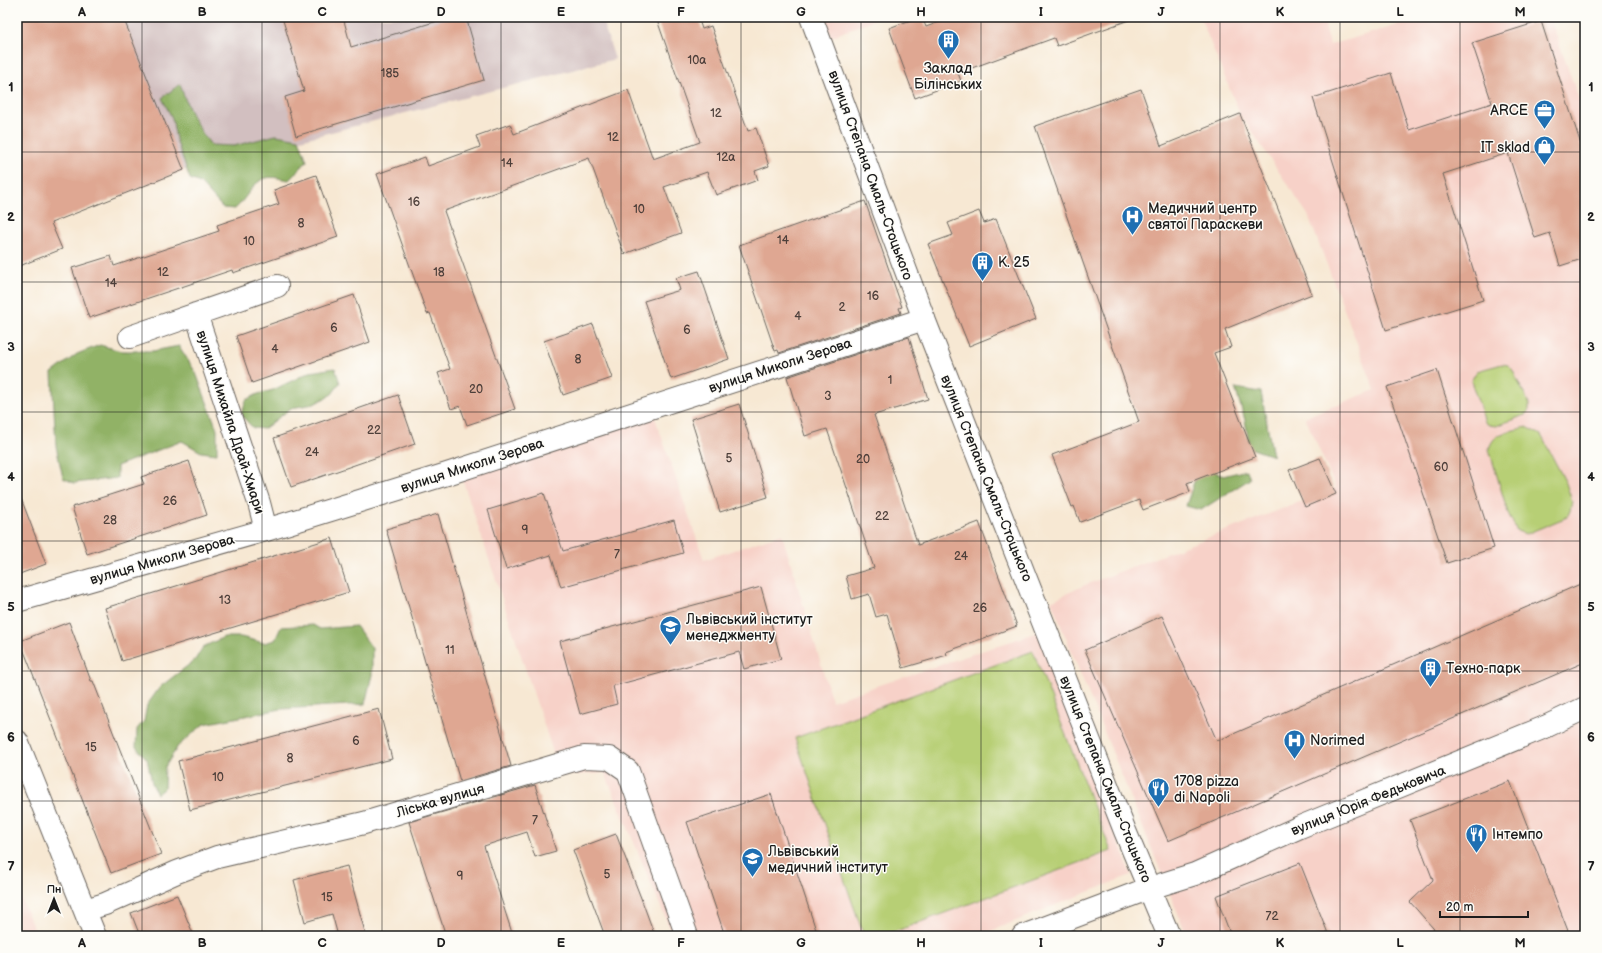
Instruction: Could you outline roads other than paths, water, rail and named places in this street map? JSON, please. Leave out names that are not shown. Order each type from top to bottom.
[{"type":"street","name":"вулиця Степана Смаль-Стоцького","points":[[811,17],[924,319],[1125,831],[1169,936]]},
{"type":"street","name":"вулиця Михайла Драй-Хмари","points":[[130,337],[277,286]]},
{"type":"street","name":"вулиця Михайла Драй-Хмари","points":[[196,314],[259,503],[266,530]]},
{"type":"street","name":"вулиця Миколи Зерова","points":[[17,601],[266,530],[446,474],[924,319]]},
{"type":"street","name":"вулиця Юрія Федьковича","points":[[1024,936],[1150,888],[1195,874],[1300,827],[1545,727],[1585,708]]},
{"type":"street","points":[[17,741],[95,936]]},
{"type":"street","name":"Ліська вулиця","points":[[85,910],[105,904],[177,872],[217,857],[364,823],[584,757],[609,758],[628,771],[687,936]]},
{"type":"place","name":"Заклад Білінських","points":[[948,60]]},
{"type":"place","name":"ARCE","points":[[1544,130]]},
{"type":"place","name":"IT sklad","points":[[1545,166]]},
{"type":"place","name":"Медичний центр святої Параскеви","points":[[1133,236]]},
{"type":"place","name":"К. 25","points":[[982,282]]},
{"type":"place","name":"Львівський інститут менеджменту","points":[[670,646]]},
{"type":"place","name":"Техно-парк","points":[[1430,688]]},
{"type":"place","name":"Norimed","points":[[1295,760]]},
{"type":"place","name":"1708 pizza di Napoli","points":[[1158,808]]},
{"type":"place","name":"Інтемпо","points":[[1477,854]]},
{"type":"place","name":"Львівський медичний інститут","points":[[752,878]]}]
